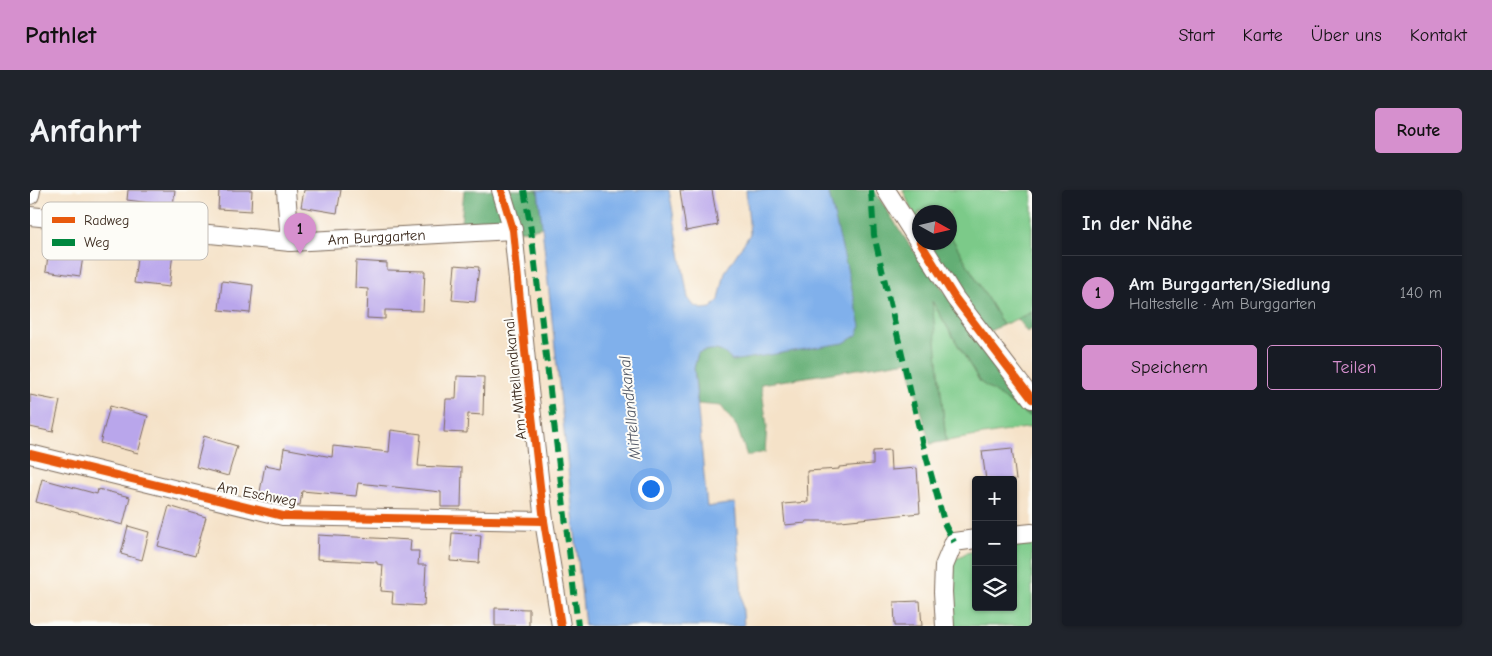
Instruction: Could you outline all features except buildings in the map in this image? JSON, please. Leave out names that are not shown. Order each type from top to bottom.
[{"type":"street","points":[[30,195],[31,190]]},
{"type":"street","points":[[286,190],[290,242]]},
{"type":"street","name":"Am Mittellandkanal","points":[[500,190],[513,230],[544,521],[561,626]]},
{"type":"street","points":[[886,190],[912,230]]},
{"type":"street","name":"Am Burggarten","points":[[208,234],[290,242],[513,230]]},
{"type":"street","points":[[925,250],[955,298],[1032,399]]},
{"type":"street","name":"Am Eschweg","points":[[30,454],[283,516],[544,521]]},
{"type":"street","points":[[1017,535],[1032,533]]},
{"type":"street","points":[[945,626],[944,566],[954,542],[972,540]]},
{"type":"green space","points":[[464,190],[538,190],[542,227],[531,230],[460,233]]},
{"type":"green space","points":[[828,190],[874,190],[912,250],[1032,407],[1032,416],[1027,415],[980,382],[932,301],[946,441],[930,444],[908,361],[761,384],[767,426],[765,452],[747,456],[737,427],[721,406],[698,404],[694,368],[698,353],[710,349],[725,352],[843,257]]},
{"type":"green space","points":[[903,190],[1032,190],[1032,312],[1003,325],[957,247],[957,205],[912,205],[912,211]]},
{"type":"green space","points":[[957,247],[1003,325],[985,333],[932,250],[957,250]]},
{"type":"green space","points":[[931,300],[980,382],[1027,415],[1032,416],[1032,427],[946,441]]},
{"type":"green space","points":[[1032,312],[1032,329],[1027,332],[1017,319]]},
{"type":"green space","points":[[1032,543],[1032,626],[945,626],[944,566],[966,553],[972,552],[972,611],[1017,611],[1017,545]]},
{"type":"water","name":"Mittellandkanal","points":[[538,190],[669,190],[688,298],[694,306],[702,309],[711,308],[719,300],[725,272],[750,234],[746,190],[828,190],[861,326],[857,335],[844,343],[732,361],[721,351],[708,350],[698,353],[694,368],[707,507],[735,503],[744,626],[585,626]]},
{"type":"marked path","points":[[524,190],[531,230],[578,626]]},
{"type":"marked path","points":[[871,190],[874,235],[923,445],[945,525],[954,542]]},
{"type":"cycle path","points":[[501,190],[513,230],[544,521],[561,626]]},
{"type":"cycle path","points":[[925,250],[955,298],[1032,399]]},
{"type":"cycle path","points":[[30,454],[283,516],[544,521]]},
{"type":"place","name":"Am Burggarten/Siedlung","points":[[300,254]]}]
